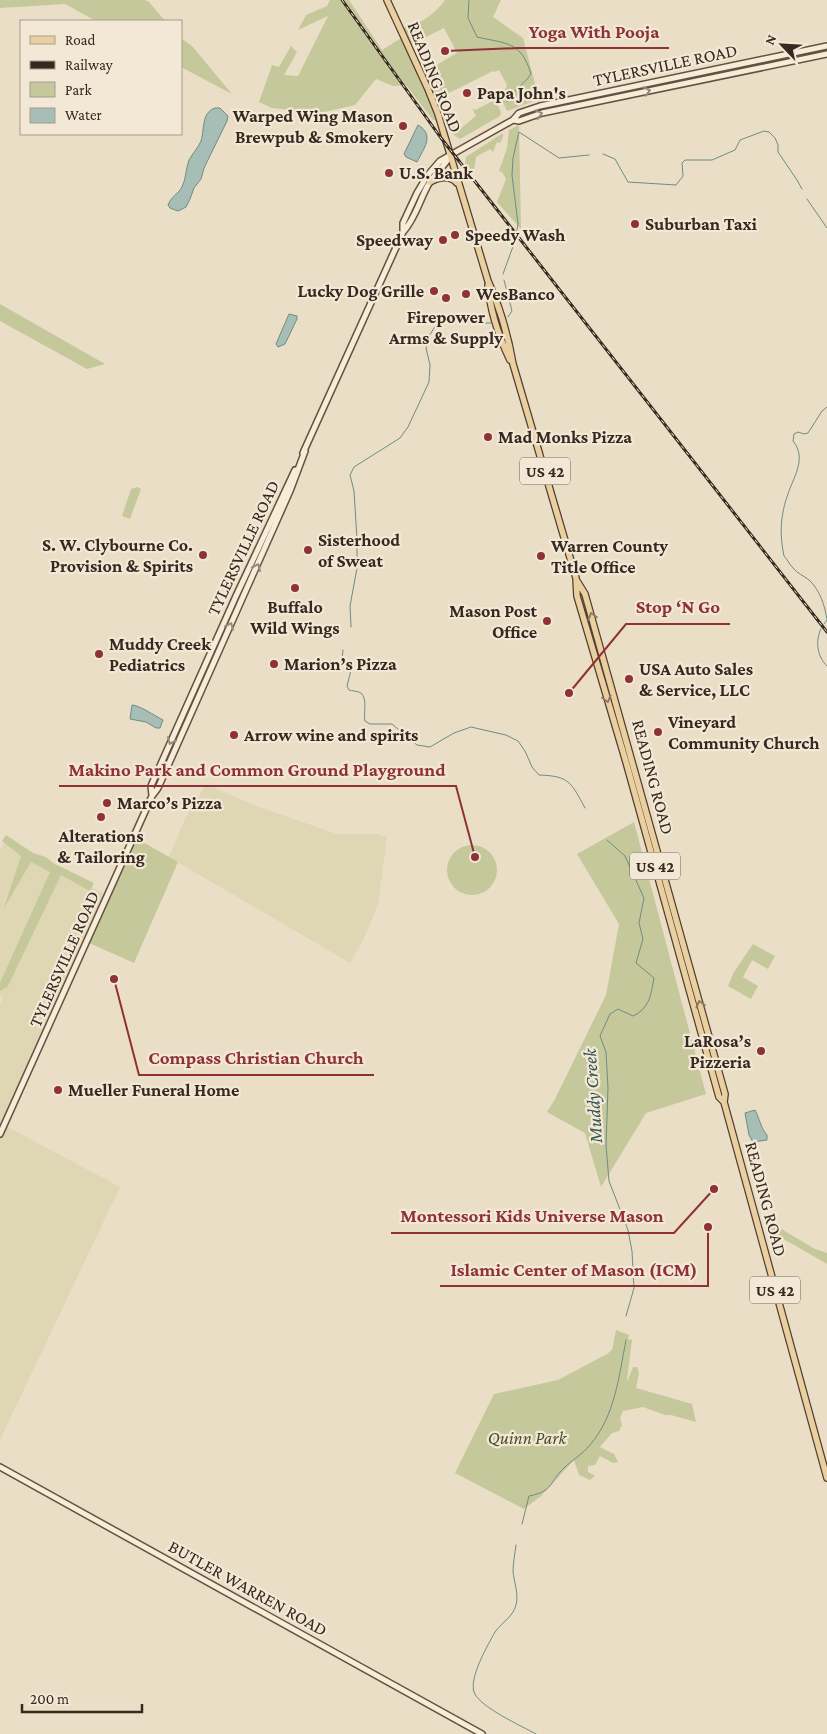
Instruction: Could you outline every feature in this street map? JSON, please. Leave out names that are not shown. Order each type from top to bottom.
[{"type":"main road","name":"READING ROAD","points":[[386,0],[430,94],[488,281],[495,296],[576,578],[585,594],[725,1094],[724,1102],[827,1478]]},
{"type":"main road","name":"TYLERSVILLE ROAD","points":[[403,232],[403,223],[423,181],[440,162],[513,120],[519,113],[540,106],[827,46]]},
{"type":"main road","name":"TYLERSVILLE ROAD","points":[[513,120],[519,121],[550,112],[827,54]]},
{"type":"main road","name":"TYLERSVILLE ROAD","points":[[0,1134],[287,500],[305,451],[403,232],[409,225],[430,182],[450,156]]},
{"type":"main road","points":[[430,182],[437,178],[448,177],[459,185]]},
{"type":"main road","name":"BUTLER WARREN ROAD","points":[[0,1467],[482,1734]]},
{"type":"shaded area","points":[[206,784],[256,806],[337,834],[377,834],[387,837],[378,905],[365,936],[350,963],[169,857],[185,819]]},
{"type":"shaded area","points":[[5,840],[108,896],[4,1125],[120,1187],[0,1440],[0,1004],[3,998],[0,996],[0,850]]},
{"type":"green space","points":[[0,0],[145,0],[149,2],[164,20],[94,20],[65,4],[0,8]]},
{"type":"green space","points":[[330,0],[349,0],[382,50],[403,37],[400,28],[413,25],[425,19],[445,0],[501,0],[493,17],[523,38],[539,99],[507,111],[501,98],[507,85],[499,70],[432,99],[440,121],[433,120],[406,85],[393,86],[376,79],[355,105],[320,113],[272,108],[259,102],[272,65],[279,67],[291,46],[297,52],[284,75],[298,76],[328,16],[298,30],[306,15],[327,6]],"holes":[[[444,28],[457,53],[421,74],[408,46]]]},
{"type":"green space","points":[[182,39],[192,46],[232,94],[182,68]]},
{"type":"green space","points":[[494,98],[501,112],[500,116],[460,139],[451,133],[448,119],[455,127],[460,129],[476,116],[472,108],[475,110],[493,101]]},
{"type":"green space","points":[[519,125],[521,229],[497,202],[506,179],[502,172],[499,171],[507,148],[509,130]]},
{"type":"green space","points":[[503,133],[500,143],[497,142],[493,152],[490,149],[476,157],[474,169],[471,173],[465,165],[466,157]]},
{"type":"green space","points":[[0,304],[105,364],[87,369],[0,321]]},
{"type":"green space","points":[[137,487],[141,489],[130,519],[122,516],[131,489]]},
{"type":"green space","points":[[634,822],[706,1094],[646,1113],[601,1187],[585,1133],[547,1112],[606,995],[619,924],[577,854]]},
{"type":"green space","points":[[6,835],[33,853],[46,857],[53,863],[94,883],[90,891],[61,875],[8,986],[0,991],[0,983],[50,872],[31,862],[4,908],[21,856],[2,841]]},
{"type":"green space","points":[[134,837],[178,862],[134,963],[87,942]]},
{"type":"green space","points":[[467,845],[477,845],[490,852],[497,865],[497,875],[490,888],[477,895],[467,895],[458,891],[451,884],[447,875],[447,865],[451,856],[458,849]]},
{"type":"green space","points":[[753,944],[775,956],[768,969],[752,960],[743,977],[758,986],[751,999],[728,986],[734,972]]},
{"type":"green space","points":[[775,1217],[778,1227],[815,1249],[827,1253],[827,1264],[768,1230],[766,1220]]},
{"type":"green space","name":"Quinn Park","points":[[616,1330],[629,1335],[628,1339],[632,1340],[627,1380],[633,1367],[637,1367],[639,1373],[636,1388],[692,1404],[696,1422],[665,1415],[643,1407],[623,1411],[620,1418],[622,1425],[619,1431],[612,1433],[600,1447],[614,1454],[618,1462],[613,1463],[600,1456],[595,1465],[588,1466],[588,1472],[595,1476],[590,1480],[579,1475],[574,1460],[541,1496],[524,1509],[455,1473],[494,1394],[558,1380],[612,1350]]},
{"type":"water","points":[[215,108],[220,108],[228,116],[204,168],[201,179],[194,188],[186,207],[178,211],[170,208],[168,205],[182,187],[189,160],[201,141],[205,117],[207,113]]},
{"type":"water","points":[[418,125],[426,133],[427,137],[425,147],[417,162],[406,157],[404,154]]},
{"type":"water","points":[[289,314],[297,316],[297,319],[285,344],[278,347],[276,344]]},
{"type":"water","points":[[132,705],[163,720],[160,728],[156,728],[146,722],[130,719]]},
{"type":"water","points":[[755,1110],[767,1135],[767,1140],[753,1142],[749,1135],[745,1113]]},
{"type":"waterway","name":"Muddy Creek","points":[[469,0],[468,18],[477,37],[512,46],[523,55],[527,63],[531,74],[507,102]]},
{"type":"waterway","name":"Muddy Creek","points":[[603,154],[615,159],[628,182],[676,185],[683,176],[682,163],[685,160],[712,160],[735,150],[740,140],[764,131],[769,132],[775,138],[778,152],[802,189]]},
{"type":"waterway","name":"Muddy Creek","points":[[503,274],[515,241],[518,224],[512,175],[513,158],[519,132],[559,158],[589,155]]},
{"type":"waterway","name":"Muddy Creek","points":[[807,199],[827,228]]},
{"type":"waterway","name":"Muddy Creek","points":[[504,280],[512,311],[508,317]]},
{"type":"waterway","name":"Muddy Creek","points":[[351,627],[350,606],[357,568],[357,539],[354,491],[350,475],[354,467],[400,438],[408,427],[429,382],[430,365],[426,348],[429,336],[436,325],[445,318],[473,323],[491,323]]},
{"type":"waterway","name":"Muddy Creek","points":[[824,624],[827,620],[826,615],[816,588],[809,580],[795,570],[784,556],[781,529],[785,503],[799,462],[799,455],[793,441],[794,434],[798,432],[808,433],[822,411],[827,407]]},
{"type":"waterway","name":"Muddy Creek","points":[[821,629],[818,638],[818,648],[821,658],[827,666]]},
{"type":"waterway","name":"Muddy Creek","points":[[343,650],[342,660],[351,670],[347,686],[349,690],[360,692],[363,696],[365,721],[370,724],[392,724],[417,745],[430,747],[454,733],[471,727],[506,735],[518,741],[532,767],[539,775],[557,777],[568,782],[585,808]]},
{"type":"waterway","name":"Muddy Creek","points":[[607,840],[625,856],[644,898],[639,923],[643,939],[636,963],[654,978],[649,1000],[643,1009],[633,1016],[618,1009],[610,1014],[600,1036],[606,1052],[608,1088],[606,1145],[609,1181],[628,1230],[632,1251],[634,1288],[626,1316]]},
{"type":"waterway","name":"Muddy Creek","points":[[522,1524],[529,1496],[547,1489],[559,1473],[581,1454],[598,1434],[611,1409],[626,1340]]},
{"type":"waterway","name":"Muddy Creek","points":[[516,1545],[513,1571],[517,1593],[515,1609],[495,1632],[480,1661],[473,1686],[474,1692],[484,1704],[536,1734]]},
{"type":"railway","points":[[342,0],[441,138],[827,632]]},
{"type":"place","name":"Yoga With Pooja","points":[[445,51]]},
{"type":"place","name":"Papa John's","points":[[467,93]]},
{"type":"place","name":"Warped Wing Mason Brewpub & Smokery","points":[[403,126]]},
{"type":"place","name":"U.S. Bank","points":[[389,173]]},
{"type":"place","name":"Suburban Taxi","points":[[635,224]]},
{"type":"place","name":"Speedy Wash","points":[[455,235]]},
{"type":"place","name":"Speedway","points":[[443,240]]},
{"type":"place","name":"Lucky Dog Grille","points":[[434,291]]},
{"type":"place","name":"WesBanco","points":[[466,294]]},
{"type":"place","name":"Firepower Arms & Supply","points":[[446,298]]},
{"type":"place","name":"Mad Monks Pizza","points":[[488,437]]},
{"type":"place","name":"Sisterhood of Sweat","points":[[308,550]]},
{"type":"place","name":"S. W. Clybourne Co. Provision & Spirits","points":[[203,555]]},
{"type":"place","name":"Warren County Title Office","points":[[541,556]]},
{"type":"place","name":"Buffalo Wild Wings","points":[[295,588]]},
{"type":"place","name":"Mason Post Office","points":[[547,621]]},
{"type":"place","name":"Muddy Creek Pediatrics","points":[[99,654]]},
{"type":"place","name":"Marion’s Pizza","points":[[274,664]]},
{"type":"place","name":"USA Auto Sales & Service, LLC","points":[[629,679]]},
{"type":"place","name":"Stop ‘N Go","points":[[569,693]]},
{"type":"place","name":"Vineyard Community Church","points":[[658,732]]},
{"type":"place","name":"Arrow wine and spirits","points":[[234,735]]},
{"type":"place","name":"Marco’s Pizza","points":[[107,803]]},
{"type":"place","name":"Alterations & Tailoring","points":[[101,817]]},
{"type":"place","name":"Makino Park and Common Ground Playground","points":[[475,857]]},
{"type":"place","name":"Compass Christian Church","points":[[114,979]]},
{"type":"place","name":"LaRosa’s Pizzeria","points":[[761,1051]]},
{"type":"place","name":"Mueller Funeral Home","points":[[58,1090]]},
{"type":"place","name":"Montessori Kids Universe Mason","points":[[714,1189]]},
{"type":"place","name":"Islamic Center of Mason (ICM)","points":[[708,1227]]}]
